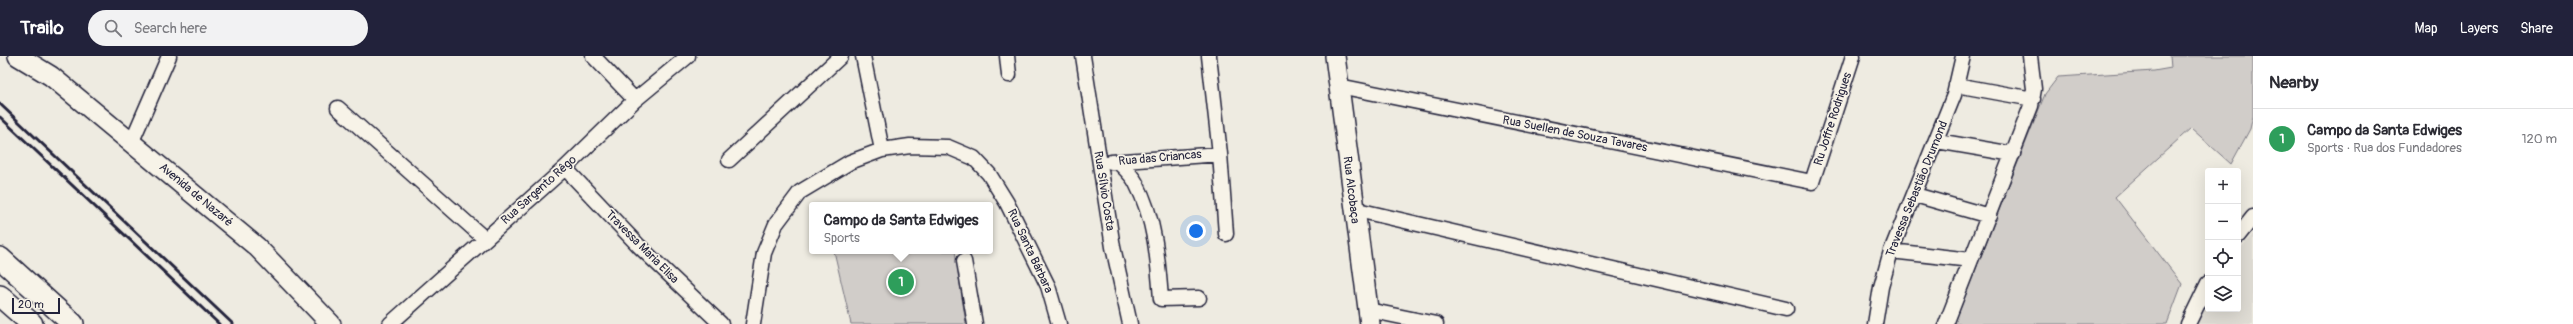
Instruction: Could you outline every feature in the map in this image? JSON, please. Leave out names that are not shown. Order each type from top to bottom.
[{"type":"main road","name":"Avenida de Nazaré","points":[[18,56],[51,76],[132,141],[257,247],[331,324]]},
{"type":"main road","points":[[45,56],[51,76]]},
{"type":"main road","name":"Rua Alcobaça","points":[[1335,56],[1353,209],[1369,317]]},
{"type":"main road","points":[[0,258],[73,324]]},
{"type":"main road","points":[[0,296],[32,324]]},
{"type":"street","points":[[132,141],[170,56]]},
{"type":"street","points":[[592,56],[635,100]]},
{"type":"street","name":"Rua Sargento Rêgo","points":[[390,324],[565,168],[635,100],[688,56]]},
{"type":"street","points":[[729,160],[840,56]]},
{"type":"street","points":[[862,56],[882,150]]},
{"type":"street","points":[[1006,56],[1009,75]]},
{"type":"street","name":"Rua Sílvio Costa","points":[[1083,56],[1113,247],[1130,324]]},
{"type":"street","points":[[1209,56],[1220,154],[1226,234]]},
{"type":"street","name":"Ru Joffre Rodrigues","points":[[1812,182],[1853,56]]},
{"type":"street","name":"Travessa Sebastião Drumond","points":[[1876,324],[1881,287],[1891,251],[1937,141],[1956,85],[1963,56]]},
{"type":"street","points":[[1946,324],[2033,99],[2030,56]]},
{"type":"street","points":[[1956,85],[2033,99]]},
{"type":"street","name":"Rua Suellen de Souza Tavares","points":[[1339,86],[1812,182]]},
{"type":"street","points":[[338,108],[485,239]]},
{"type":"street","points":[[1937,141],[2013,154]]},
{"type":"street","name":"Rua Santa Bárbara","points":[[753,324],[764,253],[776,224],[800,192],[850,162],[882,150],[910,146],[948,147],[974,158],[989,174],[1007,203],[1048,286],[1059,324]]},
{"type":"street","name":"Rua das Criancas","points":[[1100,163],[1220,154]]},
{"type":"street","points":[[1118,162],[1136,182],[1148,214],[1156,242],[1161,300],[1199,298]]},
{"type":"street","name":"Travessa Maria Elisa","points":[[565,168],[639,246],[721,324]]},
{"type":"street","points":[[1915,195],[1989,216]]},
{"type":"street","points":[[1353,209],[1786,309]]},
{"type":"street","points":[[2241,232],[2253,218]]},
{"type":"street","points":[[1891,251],[1971,260]]},
{"type":"street","points":[[964,261],[975,324]]},
{"type":"street","points":[[2188,324],[2205,289]]},
{"type":"street","points":[[1369,317],[1436,324]]},
{"type":"shaded area","points":[[2170,56],[2253,56],[2253,116],[2250,129],[2231,164],[2191,128],[2115,197],[2182,284],[2167,324],[1954,324],[2045,94],[2058,77],[2154,71],[2171,68]]},
{"type":"shaded area","points":[[2253,234],[2253,324],[2195,324],[2205,301],[2205,312],[2241,312],[2241,248]]},
{"type":"shaded area","points":[[835,254],[955,254],[966,324],[851,324]]},
{"type":"railway","points":[[0,104],[233,324]]},
{"type":"railway","points":[[0,117],[219,324]]},
{"type":"place","name":"Campo da Santa Edwiges","points":[[901,282]]}]
